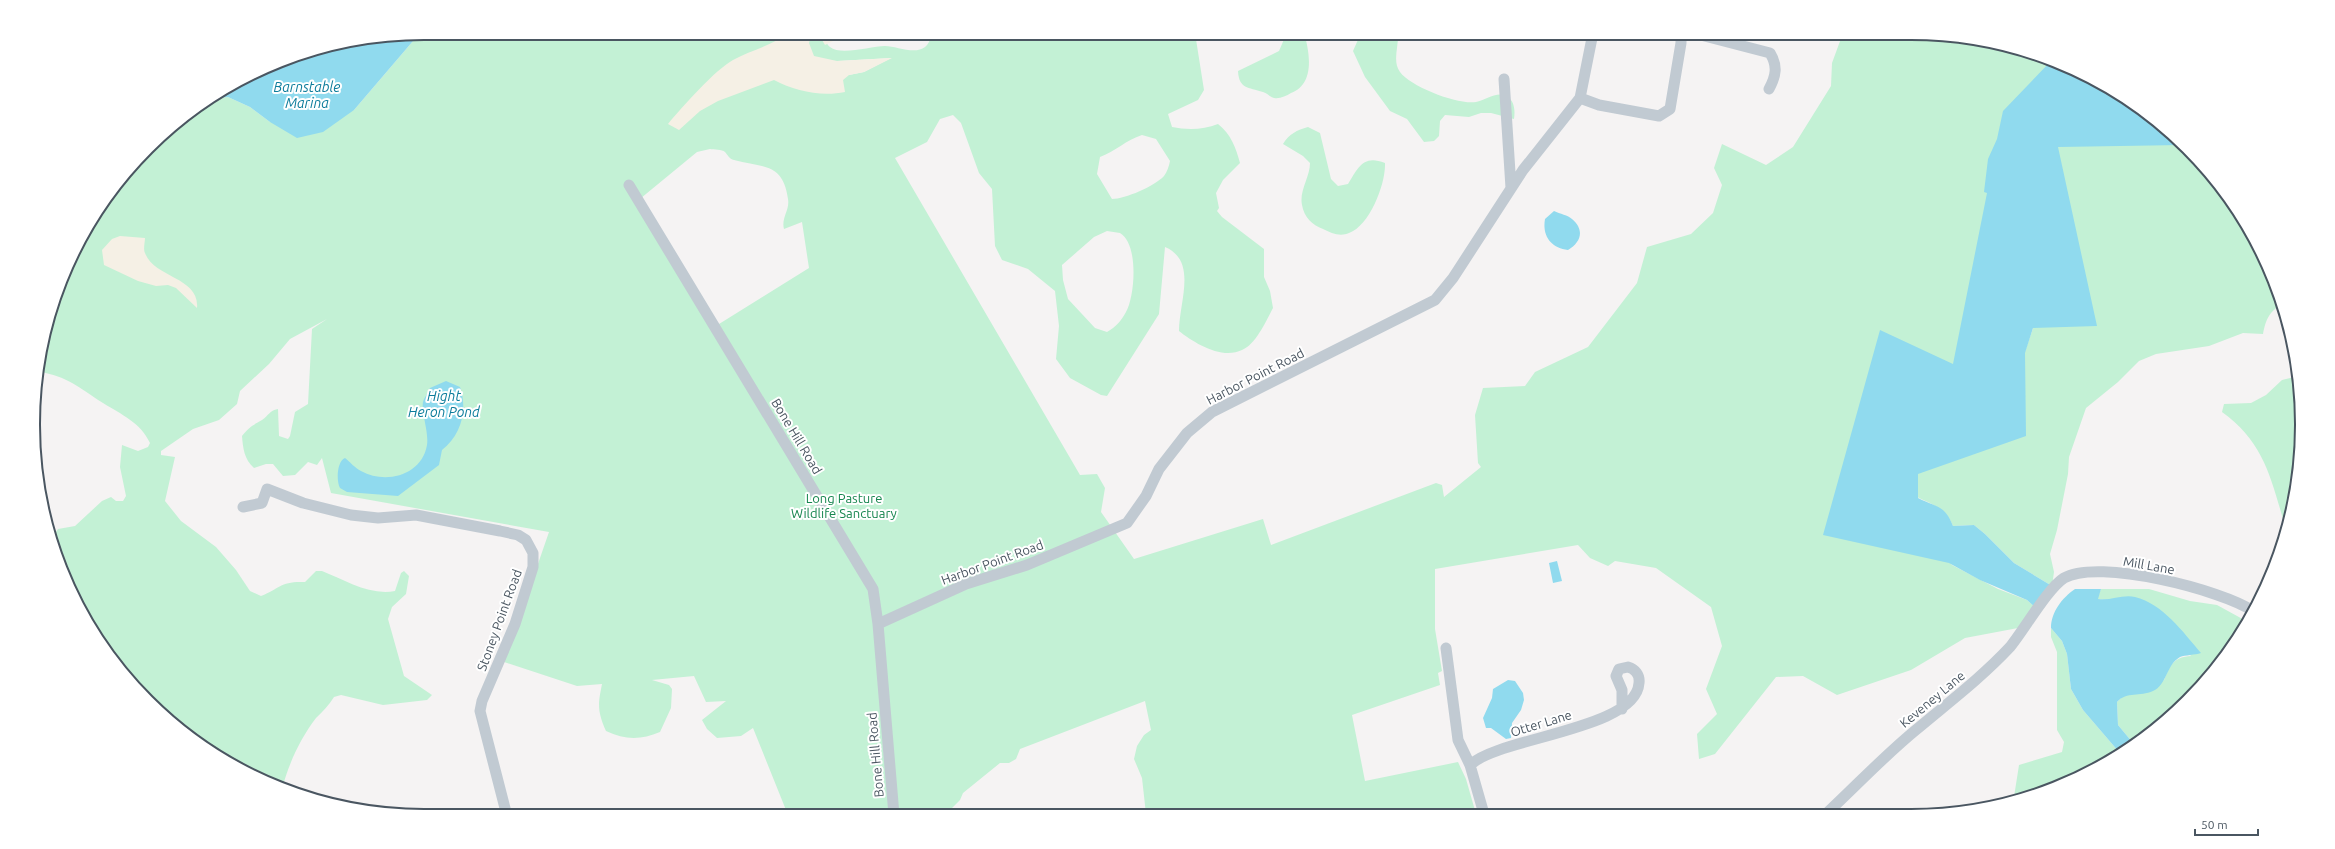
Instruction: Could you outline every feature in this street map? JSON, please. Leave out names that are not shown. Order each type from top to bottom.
[{"type":"street","points":[[1591,40],[1580,98],[1629,112],[1659,116],[1664,115],[1672,104],[1682,40]]},
{"type":"street","points":[[1720,40],[1770,53],[1775,63],[1776,76],[1769,89]]},
{"type":"street","points":[[1504,79],[1512,188]]},
{"type":"street","name":"Harbor Point Road","points":[[878,624],[966,584],[1027,565],[1127,523],[1146,496],[1159,469],[1187,433],[1212,412],[1359,340],[1435,300],[1453,278],[1543,143],[1580,98]]},
{"type":"street","name":"Bone Hill Road","points":[[629,185],[856,558],[873,589],[878,624],[893,809]]},
{"type":"street","name":"Stoney Point Road","points":[[243,507],[262,504],[267,489],[310,505],[351,515],[378,518],[416,515],[518,535],[526,540],[533,553],[533,567],[515,624],[482,701],[480,711],[505,809]]},
{"type":"street","name":"Mill Lane","points":[[2046,600],[2060,582],[2071,576],[2092,572],[2124,574],[2193,587],[2219,595],[2248,608]]},
{"type":"street","name":"Keveney Lane","points":[[1831,809],[1917,729],[1970,687],[2011,646],[2046,600]]},
{"type":"street","points":[[1446,648],[1458,740],[1470,765],[1483,809]]},
{"type":"street","name":"Otter Lane","points":[[1470,765],[1480,758],[1500,750],[1551,736],[1622,709]]},
{"type":"green space","name":"Long Pasture Wildlife Sanctuary","points":[[414,40],[825,40],[830,47],[835,50],[849,51],[879,46],[916,50],[925,47],[930,40],[1196,40],[1204,90],[1198,100],[1168,114],[1172,127],[1195,129],[1218,124],[1230,137],[1235,147],[1240,163],[1223,180],[1216,193],[1219,208],[1217,211],[1222,217],[1264,249],[1264,277],[1270,291],[1273,308],[1256,338],[1242,350],[1234,353],[1217,352],[1200,345],[1179,331],[1184,272],[1181,262],[1175,253],[1165,247],[1159,314],[1107,396],[1101,395],[1070,378],[1056,359],[1059,326],[1055,291],[1028,269],[1002,260],[995,246],[992,189],[979,173],[961,123],[953,115],[940,119],[927,142],[895,158],[1080,475],[1097,474],[1105,488],[1101,512],[1134,559],[1263,519],[1271,545],[1436,483],[1442,485],[1444,497],[1481,467],[1478,463],[1475,415],[1483,388],[1525,386],[1535,372],[1588,347],[1637,283],[1647,247],[1691,234],[1713,213],[1722,185],[1714,168],[1722,144],[1766,165],[1793,147],[1831,86],[1832,63],[1840,40],[1910,40],[1961,43],[1986,47],[2034,60],[2058,69],[2086,83],[1993,196],[2014,245],[1936,409],[1901,513],[1952,565],[1998,589],[2027,600],[2035,607],[2018,628],[1965,638],[1911,670],[1837,695],[1803,676],[1776,677],[1715,754],[1699,759],[1697,734],[1717,714],[1706,689],[1722,646],[1711,607],[1656,568],[1615,561],[1608,566],[1590,558],[1578,545],[1435,569],[1435,629],[1442,671],[1438,673],[1440,685],[1352,715],[1365,781],[1458,762],[1466,779],[1475,809],[1145,809],[1142,778],[1134,759],[1137,746],[1144,735],[1151,730],[1145,701],[1020,749],[1016,759],[1009,763],[1000,763],[963,793],[960,800],[951,809],[786,809],[753,728],[741,736],[717,738],[707,729],[702,720],[726,701],[706,702],[694,676],[652,680],[669,685],[672,689],[671,708],[660,732],[640,738],[633,738],[620,736],[606,731],[599,708],[602,684],[577,686],[504,662],[549,532],[331,493],[322,458],[317,465],[308,462],[295,475],[283,476],[273,464],[266,464],[254,468],[251,465],[245,453],[242,440],[242,436],[247,430],[271,412],[278,409],[279,436],[288,439],[295,412],[308,404],[312,329],[327,319],[290,339],[269,364],[240,391],[237,404],[219,420],[193,429],[161,451],[161,455],[175,457],[165,501],[181,521],[216,547],[236,570],[250,591],[261,596],[285,584],[305,582],[316,571],[322,571],[367,589],[386,592],[395,591],[401,573],[404,571],[409,576],[406,594],[392,607],[388,619],[404,676],[432,695],[427,700],[383,705],[341,695],[334,697],[310,726],[300,743],[284,783],[232,757],[190,730],[171,714],[135,678],[119,659],[92,617],[69,572],[56,533],[58,529],[75,526],[102,501],[111,497],[116,501],[123,501],[126,496],[120,467],[122,445],[138,451],[148,447],[150,443],[136,424],[124,415],[73,383],[43,373],[47,349],[60,301],[80,254],[92,232],[119,190],[135,171],[171,135],[190,119],[223,97],[228,97],[250,107],[270,122],[354,110]],"holes":[[[891,58],[864,72],[849,75],[838,61]],[[1142,135],[1156,139],[1170,161],[1168,169],[1160,180],[1147,188],[1124,197],[1112,199],[1097,174],[1100,157]],[[710,149],[722,150],[732,159],[770,169],[781,178],[788,199],[788,207],[783,225],[784,229],[802,222],[809,268],[711,329],[635,203],[697,152]],[[1107,231],[1120,233],[1126,239],[1133,259],[1134,271],[1132,294],[1126,312],[1120,321],[1107,332],[1095,328],[1068,299],[1063,280],[1062,265],[1094,237]]]},
{"type":"green space","points":[[1284,40],[1306,40],[1309,67],[1304,83],[1299,89],[1283,97],[1274,98],[1242,84],[1238,71],[1279,51]]},
{"type":"green space","points":[[1358,40],[1398,40],[1396,63],[1400,72],[1406,78],[1435,94],[1458,101],[1476,102],[1496,95],[1504,95],[1510,99],[1513,104],[1514,119],[1491,113],[1481,113],[1469,117],[1445,115],[1440,121],[1439,136],[1434,141],[1424,142],[1407,119],[1390,111],[1365,77],[1353,51]]},
{"type":"green space","points":[[2141,116],[2164,135],[2200,171],[2216,190],[2243,232],[2255,254],[2266,277],[2277,308],[2269,316],[2265,324],[2263,334],[2243,333],[2209,346],[2156,354],[2139,361],[2118,382],[2086,408],[2069,457],[2068,474],[2057,530],[2050,554],[2054,572],[2052,586],[2014,563],[1974,525],[1953,526],[1946,515],[1937,507],[1915,496],[1882,432],[2015,380],[2044,297],[2029,147]]},
{"type":"green space","points":[[1308,127],[1320,133],[1331,179],[1338,186],[1348,184],[1358,168],[1366,161],[1371,160],[1385,163],[1385,171],[1380,192],[1370,213],[1357,229],[1349,233],[1342,235],[1336,234],[1319,227],[1309,220],[1303,209],[1301,200],[1310,163],[1303,156],[1283,144],[1294,133]]},
{"type":"green space","points":[[2292,378],[2295,424],[2292,475],[2283,519],[2274,487],[2263,460],[2247,435],[2236,423],[2222,412],[2224,404],[2251,403],[2266,395],[2282,380]]},
{"type":"green space","points":[[2101,589],[2149,589],[2190,601],[2217,605],[2242,619],[2216,659],[2200,678],[2164,714],[2130,740],[2118,725],[2117,702],[2123,696],[2164,680],[2173,663],[2180,658],[2191,656],[2134,597],[2106,600],[2097,599]]},
{"type":"green space","points":[[2051,628],[2062,641],[2067,654],[2071,689],[2083,710],[2116,749],[2058,780],[2014,795],[2019,765],[2062,752],[2064,742],[2057,730],[2057,652],[2051,637]]},
{"type":"sand","points":[[810,40],[809,43],[814,56],[837,61],[892,58],[864,72],[849,75],[843,80],[845,92],[827,94],[808,92],[774,80],[718,101],[700,111],[679,130],[668,124],[699,89],[726,65],[733,60],[775,41]]},
{"type":"sand","points":[[822,40],[835,40],[825,45]]},
{"type":"sand","points":[[120,236],[145,238],[144,251],[150,261],[157,268],[184,284],[191,290],[196,298],[197,308],[176,288],[168,285],[156,286],[138,281],[104,265],[102,250],[112,239]]},
{"type":"water","name":"Barnstable Marina","points":[[414,40],[354,110],[323,132],[297,138],[270,122],[250,107],[228,97],[223,97],[254,80],[301,60],[349,47],[374,43]]},
{"type":"water","points":[[2047,65],[2081,80],[2124,105],[2145,119],[2174,145],[2058,147],[2097,326],[2033,328],[2025,353],[2026,436],[1918,474],[1918,498],[1943,510],[1947,514],[1953,526],[1974,525],[2014,563],[2052,586],[2035,607],[2027,600],[1980,580],[1949,563],[1823,535],[1880,330],[1953,364],[1987,193],[1984,192],[1988,159],[1997,139],[2003,111]]},
{"type":"water","points":[[1554,211],[1570,218],[1579,227],[1580,236],[1576,243],[1568,250],[1552,244],[1546,236],[1544,225],[1545,219]]},
{"type":"water","name":"Hight Heron Pond","points":[[446,381],[460,387],[463,414],[454,437],[442,450],[439,465],[398,496],[347,492],[340,488],[338,472],[340,463],[345,458],[361,471],[381,477],[392,477],[402,474],[411,470],[418,464],[424,455],[427,445],[427,434],[423,411],[424,400],[430,388]]},
{"type":"water","points":[[1557,561],[1562,581],[1553,583],[1549,563]]},
{"type":"water","points":[[2075,589],[2101,589],[2098,599],[2130,596],[2145,601],[2155,606],[2172,620],[2201,653],[2180,657],[2172,665],[2158,688],[2153,691],[2125,696],[2117,702],[2118,725],[2130,740],[2116,749],[2083,710],[2071,689],[2067,654],[2062,641],[2051,628],[2051,622],[2055,611],[2066,597]]},
{"type":"water","points":[[1508,680],[1515,681],[1523,693],[1524,700],[1521,710],[1512,723],[1511,738],[1506,739],[1491,728],[1486,728],[1483,718],[1492,698],[1493,689]]}]
